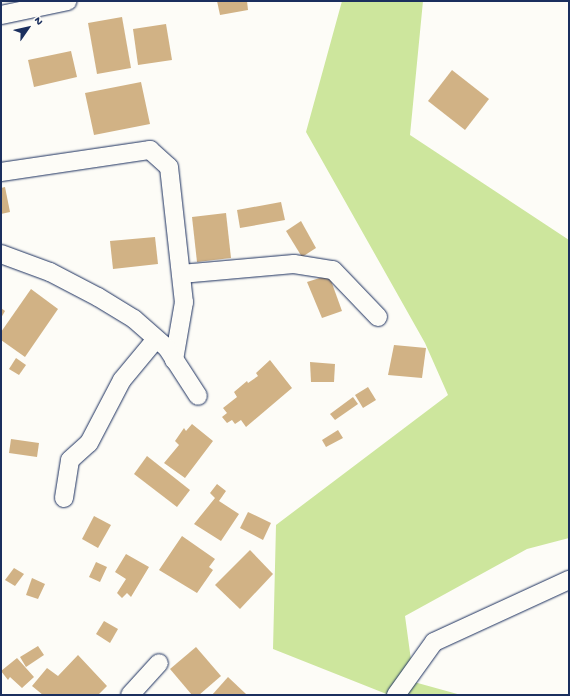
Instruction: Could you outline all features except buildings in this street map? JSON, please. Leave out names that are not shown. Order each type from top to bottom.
[{"type":"street","points":[[1,15],[68,1]]},
{"type":"street","points":[[1,172],[150,150],[169,168],[184,302],[174,360]]},
{"type":"street","points":[[1,254],[50,272],[98,297],[134,319],[167,348],[198,396]]},
{"type":"street","points":[[181,274],[294,264],[333,270],[378,317]]},
{"type":"street","points":[[64,498],[70,460],[90,442],[122,380],[156,339]]},
{"type":"street","points":[[396,695],[434,642],[569,580]]},
{"type":"street","points":[[130,695],[159,663]]},
{"type":"green space","points":[[342,1],[423,1],[410,135],[569,240],[569,538],[527,549],[405,616],[414,682],[461,695],[389,695],[273,649],[276,525],[448,395],[425,343],[306,132]]}]
